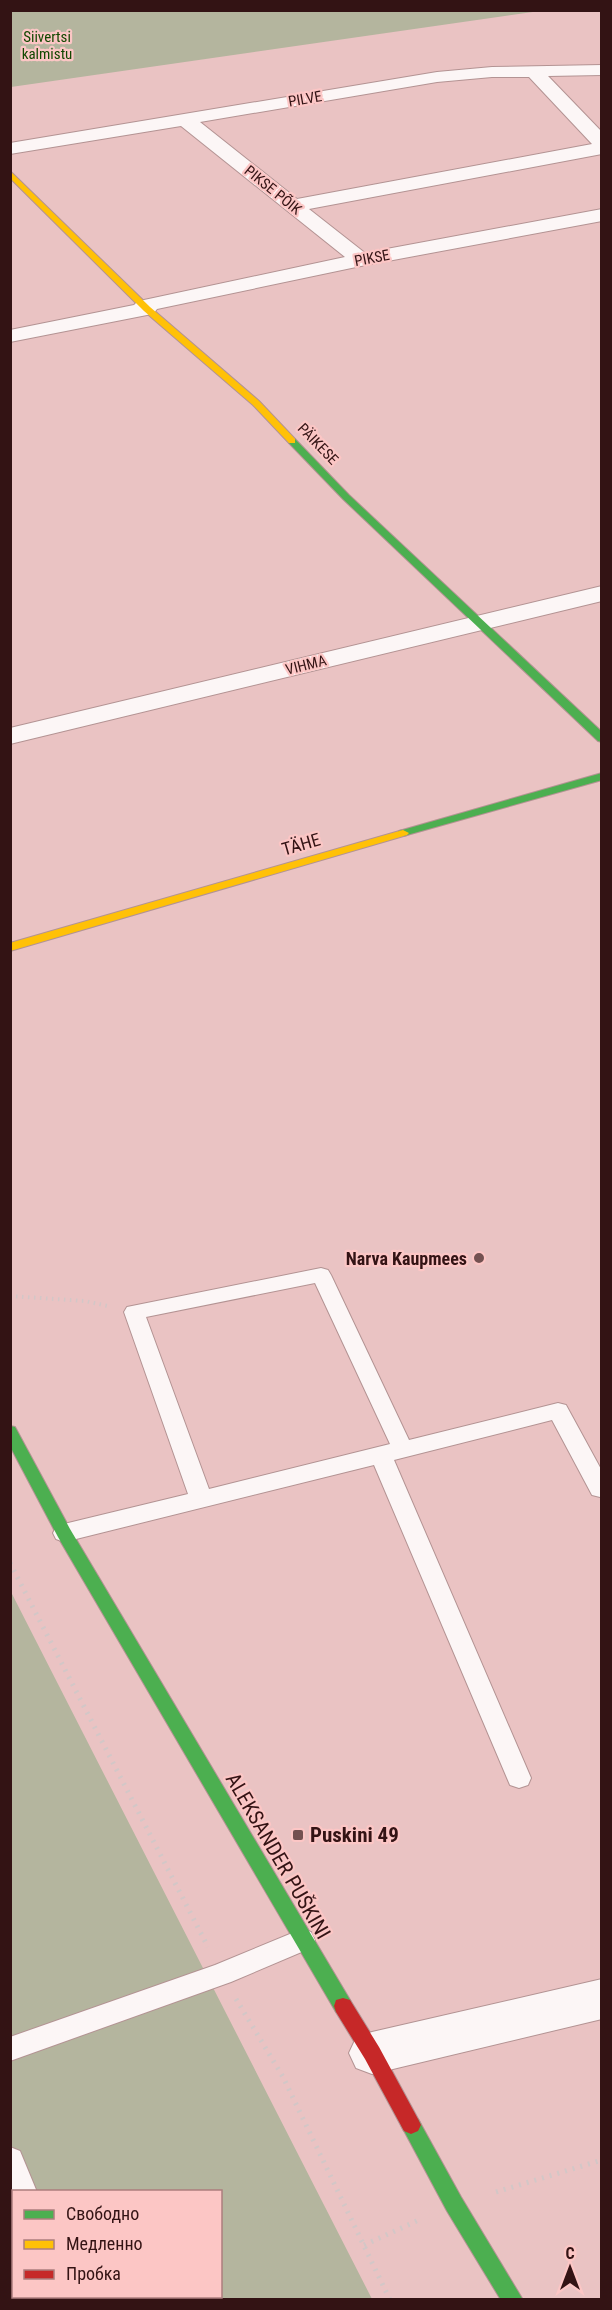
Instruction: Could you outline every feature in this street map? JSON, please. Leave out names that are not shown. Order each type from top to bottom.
[{"type":"street","name":"PILVE","points":[[10,148],[437,77],[492,72],[602,70]]},
{"type":"street","points":[[535,73],[602,143]]},
{"type":"street","name":"PIKSE PÕIK","points":[[184,119],[362,260]]},
{"type":"street","points":[[293,206],[554,155],[602,148]]},
{"type":"street","name":"PÄIKESE","points":[[10,173],[146,307],[256,403],[346,497],[602,739]]},
{"type":"street","name":"PIKSE","points":[[10,336],[362,260],[602,215]]},
{"type":"street","name":"VIHMA","points":[[10,736],[602,593]]},
{"type":"street","name":"TÄHE","points":[[10,947],[602,776]]},
{"type":"street","name":"ALEKSANDER PUŠKINI","points":[[10,1431],[64,1533],[302,1940],[372,2053],[454,2204],[513,2300]]},
{"type":"street","points":[[372,2053],[602,1999]]},
{"type":"lane","points":[[201,1499],[134,1312],[321,1275],[519,1778]]},
{"type":"lane","points":[[64,1533],[558,1411],[600,1489]]},
{"type":"lane","points":[[10,2049],[222,1974],[302,1940]]},
{"type":"lane","points":[[10,2160],[22,2190]]},
{"type":"path","points":[[10,1296],[85,1301],[134,1312]]},
{"type":"path","points":[[10,1563],[222,1974],[283,2077],[390,2300]]},
{"type":"green space","name":"Siivertsi kalmistu","points":[[11,10],[540,10],[540,11],[11,87]]},
{"type":"green space","points":[[11,1592],[372,2299],[11,2299]]},
{"type":"traffic: fast","points":[[292,441],[346,497],[602,739]]},
{"type":"traffic: fast","points":[[403,833],[602,776]]},
{"type":"traffic: fast","points":[[10,1431],[64,1533],[343,2006]]},
{"type":"traffic: fast","points":[[411,2125],[454,2204],[513,2300]]},
{"type":"traffic: slow","points":[[10,173],[147,309],[256,403],[292,441]]},
{"type":"traffic: slow","points":[[10,947],[403,833]]},
{"type":"traffic: jam","points":[[343,2006],[372,2053],[411,2125]]},
{"type":"place","name":"Narva Kaupmees","points":[[479,1258]]},
{"type":"place","name":"Puskini 49","points":[[298,1835]]}]
